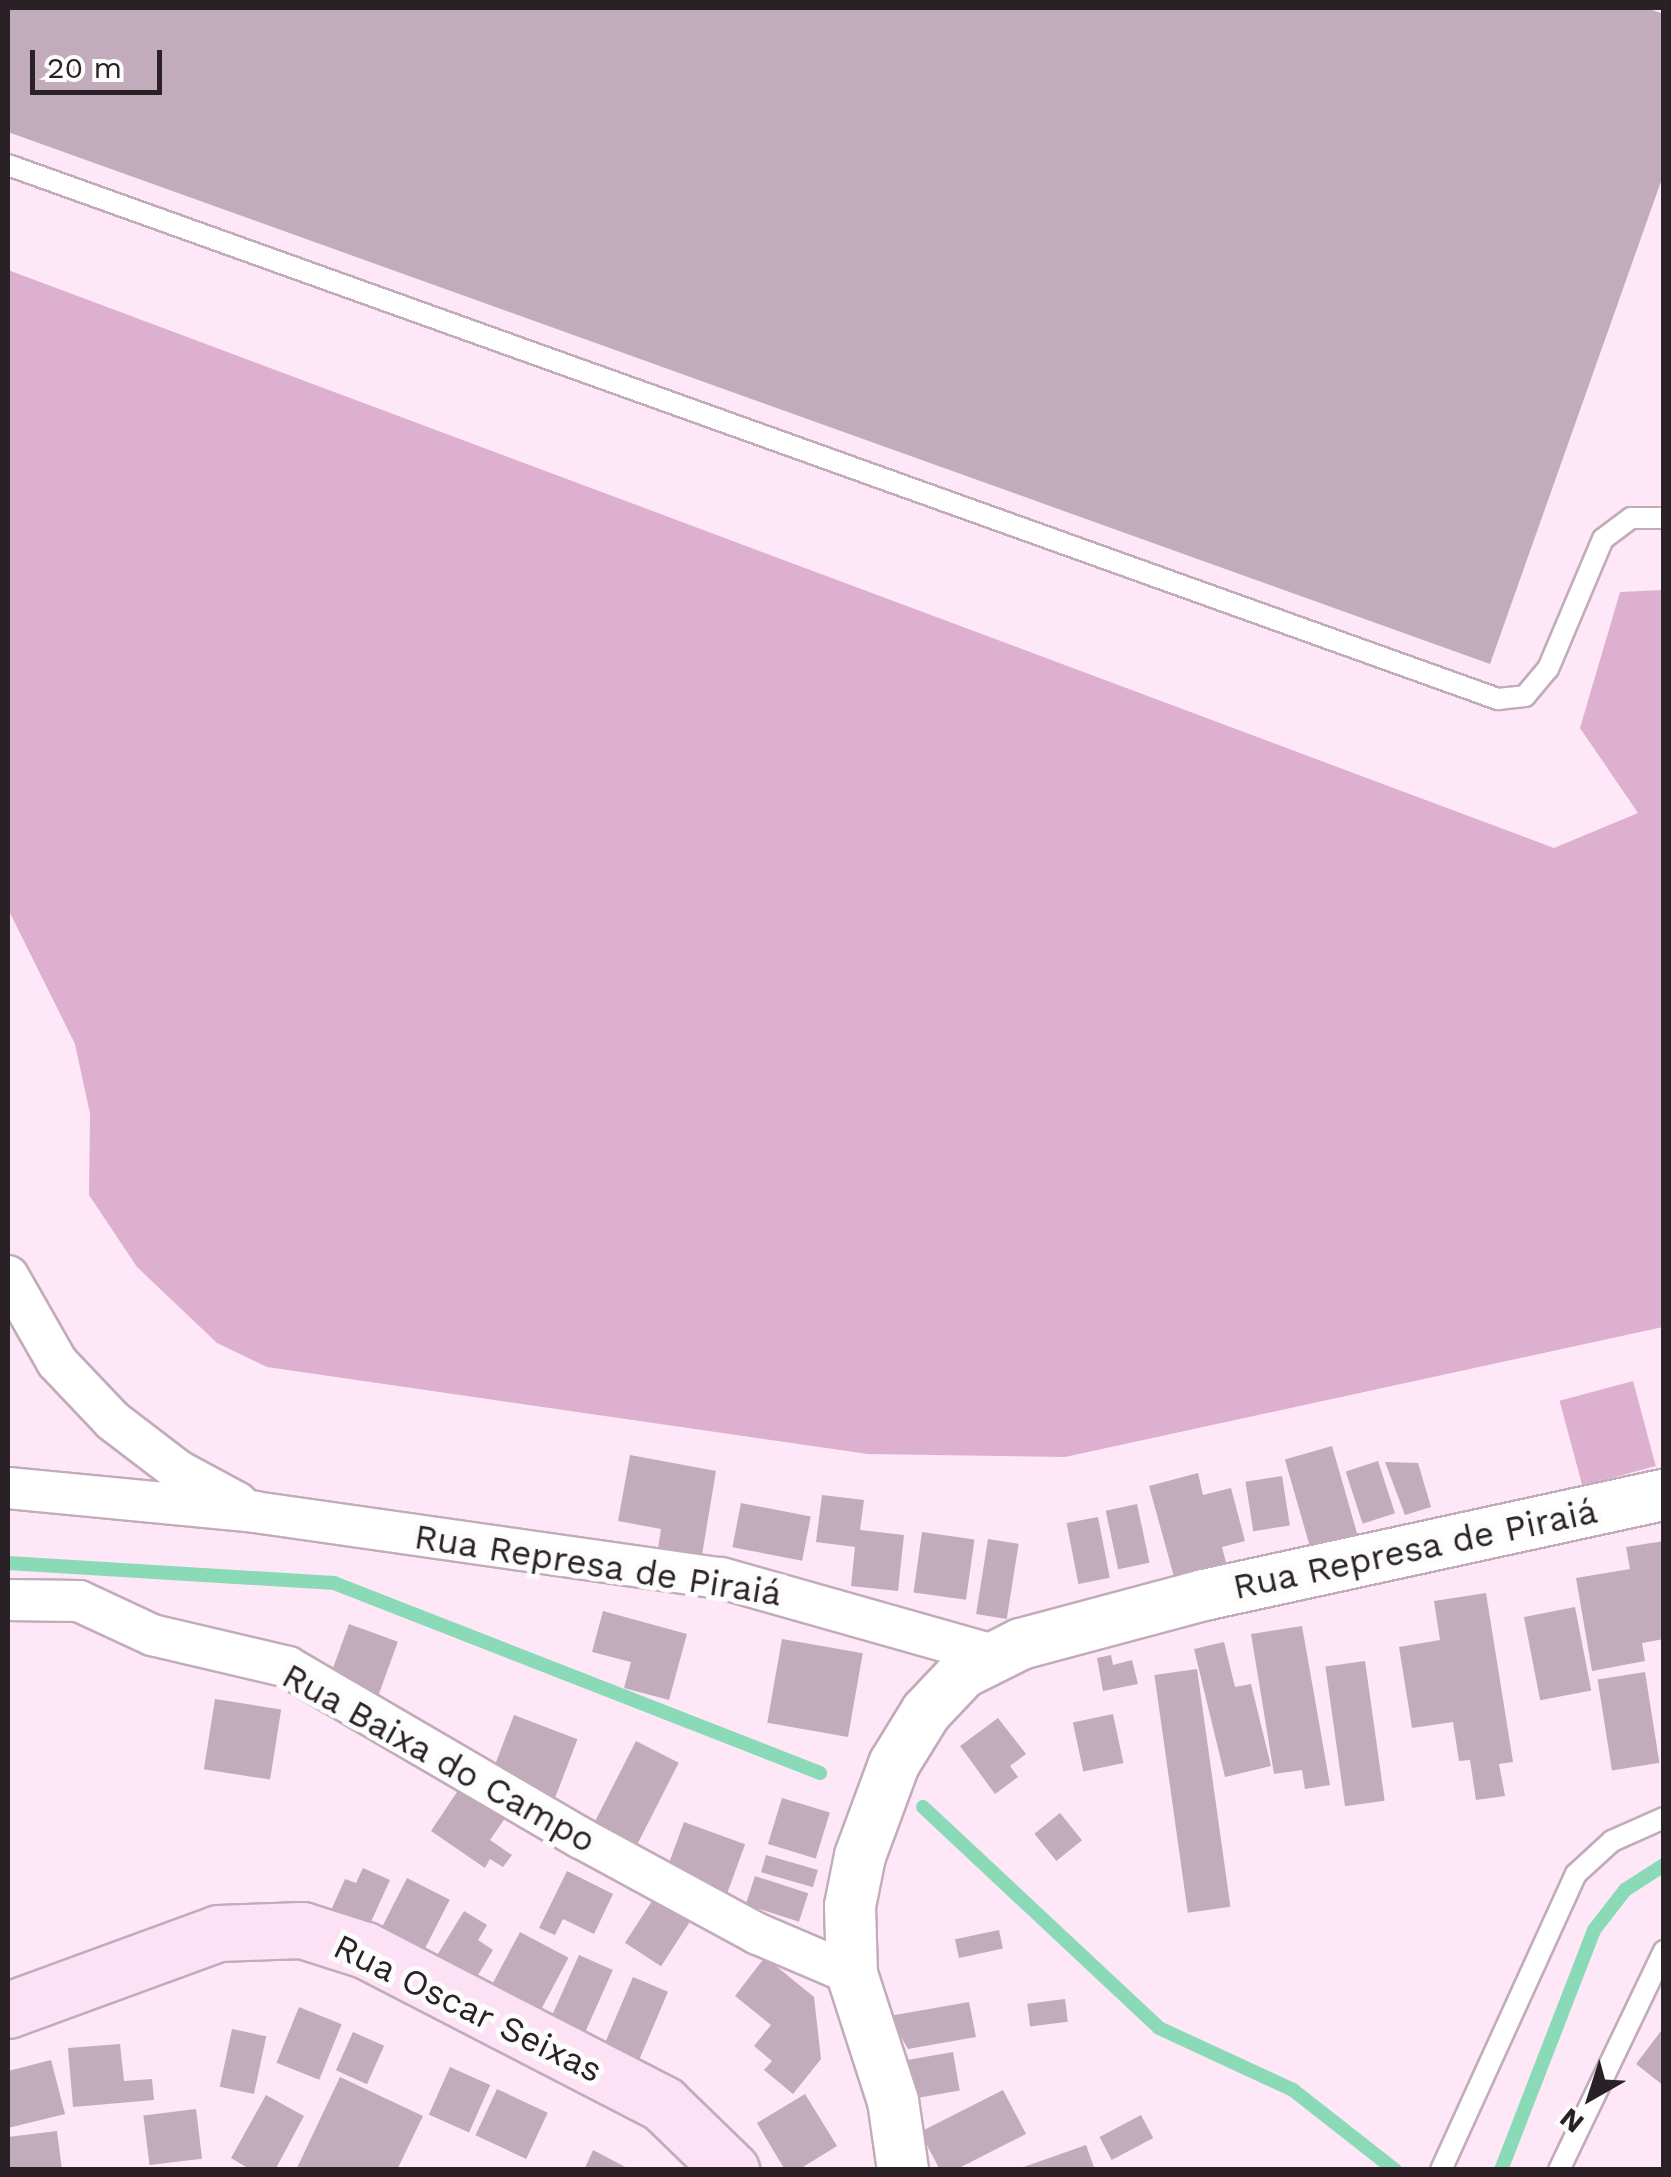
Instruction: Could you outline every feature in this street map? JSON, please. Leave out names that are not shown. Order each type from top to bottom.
[{"type":"main road","name":"Rua Oscar Seixas","points":[[8,2010],[218,1934],[302,1930],[366,1950],[663,2104],[731,2170]]},
{"type":"street","name":"Rua Represa de Piraiá","points":[[11,1292],[58,1362],[113,1421],[177,1470],[254,1512]]},
{"type":"street","name":"Rua Represa de Piraiá","points":[[8,1488],[254,1512],[721,1578],[994,1655]]},
{"type":"street","name":"Rua Represa de Piraiá","points":[[903,2170],[893,2101],[852,1974],[850,1906],[860,1856],[894,1764],[944,1691],[994,1655],[1204,1595],[1664,1496]]},
{"type":"street","name":"Rua Baixa do Campo","points":[[8,1600],[79,1601],[152,1635],[288,1668],[581,1838],[758,1934],[852,1974]]},
{"type":"lane","points":[[8,165],[1498,699],[1525,696],[1548,669],[1603,539],[1631,518],[1664,518]]},
{"type":"lane","points":[[1441,2170],[1576,1874],[1612,1841],[1664,1818]]},
{"type":"lane","points":[[1559,2170],[1664,1950]]},
{"type":"shaded area","points":[[8,270],[1554,848],[1638,813],[1580,728],[1620,592],[1663,590],[1663,1327],[1065,1457],[868,1454],[267,1367],[217,1343],[137,1267],[89,1195],[90,1114],[75,1044],[8,909]]},
{"type":"shaded area","points":[[1633,1381],[1656,1466],[1582,1486],[1560,1401]]},
{"type":"building","points":[[8,8],[1646,8],[1664,14],[1664,173],[1490,664],[8,132]]},
{"type":"building","points":[[1332,1446],[1359,1539],[1312,1553],[1285,1460]]},
{"type":"building","points":[[630,1455],[716,1471],[702,1555],[658,1548],[661,1529],[618,1521]]},
{"type":"building","points":[[1378,1461],[1395,1513],[1363,1524],[1346,1472]]},
{"type":"building","points":[[1385,1462],[1418,1463],[1431,1507],[1405,1515]]},
{"type":"building","points":[[1198,1473],[1203,1495],[1231,1488],[1245,1541],[1222,1547],[1228,1570],[1176,1584],[1149,1486]]},
{"type":"building","points":[[1282,1476],[1290,1525],[1253,1531],[1245,1482]]},
{"type":"building","points":[[822,1495],[864,1500],[860,1530],[904,1535],[898,1591],[851,1586],[855,1547],[816,1542]]},
{"type":"building","points":[[741,1503],[811,1517],[802,1561],[732,1547]]},
{"type":"building","points":[[1137,1504],[1149,1563],[1118,1569],[1106,1511]]},
{"type":"building","points":[[1098,1517],[1110,1578],[1078,1584],[1067,1523]]},
{"type":"building","points":[[922,1532],[974,1539],[966,1600],[914,1592]]},
{"type":"building","points":[[988,1539],[1019,1544],[1007,1619],[976,1614]]},
{"type":"building","points":[[1664,1541],[1664,1639],[1642,1643],[1645,1661],[1592,1671],[1576,1578],[1630,1569],[1626,1547]]},
{"type":"building","points":[[1486,1593],[1513,1762],[1499,1764],[1505,1796],[1476,1800],[1470,1760],[1459,1761],[1453,1722],[1412,1728],[1399,1647],[1440,1640],[1434,1601]]},
{"type":"building","points":[[1575,1607],[1591,1690],[1540,1700],[1524,1617]]},
{"type":"building","points":[[603,1611],[687,1634],[669,1700],[624,1688],[631,1662],[592,1652]]},
{"type":"building","points":[[349,1624],[398,1642],[378,1697],[329,1679]]},
{"type":"building","points":[[1302,1626],[1330,1785],[1305,1789],[1302,1770],[1274,1774],[1251,1634]]},
{"type":"building","points":[[782,1639],[863,1653],[848,1737],[767,1723]]},
{"type":"building","points":[[1224,1642],[1235,1687],[1251,1684],[1271,1766],[1225,1777],[1194,1649]]},
{"type":"building","points":[[1111,1655],[1113,1665],[1132,1660],[1138,1684],[1103,1691],[1097,1658]]},
{"type":"building","points":[[1365,1661],[1385,1801],[1345,1806],[1325,1667]]},
{"type":"building","points":[[1197,1669],[1230,1907],[1188,1913],[1154,1675]]},
{"type":"building","points":[[1645,1672],[1659,1763],[1612,1770],[1598,1680]]},
{"type":"building","points":[[215,1699],[281,1709],[270,1780],[204,1769]]},
{"type":"building","points":[[1113,1714],[1123,1763],[1083,1771],[1073,1723]]},
{"type":"building","points":[[514,1715],[577,1739],[555,1797],[492,1773]]},
{"type":"building","points":[[998,1718],[1026,1754],[1010,1766],[1018,1777],[995,1794],[960,1746]]},
{"type":"building","points":[[636,1741],[679,1763],[630,1858],[587,1836]]},
{"type":"building","points":[[467,1777],[512,1808],[490,1840],[512,1855],[503,1867],[490,1859],[485,1868],[431,1831]]},
{"type":"building","points":[[782,1798],[830,1813],[816,1859],[768,1844]]},
{"type":"building","points":[[1060,1813],[1082,1840],[1056,1861],[1034,1834]]},
{"type":"building","points":[[684,1822],[745,1844],[727,1894],[666,1872]]},
{"type":"building","points":[[766,1855],[818,1870],[813,1887],[761,1872]]},
{"type":"building","points":[[363,1868],[390,1880],[365,1935],[328,1917],[345,1879],[356,1883]]},
{"type":"building","points":[[567,1871],[613,1894],[594,1934],[563,1919],[555,1935],[539,1928]]},
{"type":"building","points":[[755,1876],[808,1893],[799,1922],[746,1905]]},
{"type":"building","points":[[407,1878],[450,1900],[419,1959],[377,1938]]},
{"type":"building","points":[[656,1895],[692,1918],[661,1966],[625,1943]]},
{"type":"building","points":[[464,1911],[487,1925],[478,1940],[493,1950],[472,1985],[433,1962]]},
{"type":"building","points":[[999,1930],[1003,1949],[959,1958],[955,1939]]},
{"type":"building","points":[[520,1932],[569,1958],[537,2017],[489,1991]]},
{"type":"building","points":[[579,1955],[613,1970],[581,2040],[548,2025]]},
{"type":"building","points":[[765,1957],[814,1997],[821,2059],[793,2094],[764,2070],[772,2061],[754,2046],[771,2025],[735,1996]]},
{"type":"building","points":[[633,1977],[668,1992],[636,2068],[601,2053]]},
{"type":"building","points":[[1065,1999],[1068,2022],[1030,2026],[1027,2004]]},
{"type":"building","points":[[969,2002],[976,2037],[908,2049],[889,2016]]},
{"type":"building","points":[[299,2007],[342,2024],[319,2080],[277,2063]]},
{"type":"building","points":[[1664,2027],[1664,2086],[1636,2064]]},
{"type":"building","points":[[232,2029],[266,2036],[254,2094],[220,2087]]},
{"type":"building","points":[[353,2032],[384,2046],[367,2084],[336,2070]]},
{"type":"building","points":[[120,2044],[124,2081],[152,2079],[154,2100],[73,2107],[68,2048]]},
{"type":"building","points":[[953,2052],[960,2090],[906,2100],[899,2062]]},
{"type":"building","points":[[51,2060],[65,2114],[8,2128],[8,2071]]},
{"type":"building","points":[[450,2067],[490,2085],[469,2132],[429,2115]]},
{"type":"building","points":[[340,2077],[423,2116],[397,2170],[296,2170]]},
{"type":"building","points":[[497,2089],[548,2113],[526,2159],[475,2135]]},
{"type":"building","points":[[1003,2090],[1026,2134],[955,2170],[940,2170],[920,2132]]},
{"type":"building","points":[[805,2094],[837,2146],[798,2170],[785,2170],[757,2123]]},
{"type":"building","points":[[266,2095],[304,2116],[275,2170],[251,2170],[231,2158]]},
{"type":"building","points":[[196,2109],[202,2159],[149,2165],[143,2115]]},
{"type":"building","points":[[1141,2115],[1153,2138],[1112,2160],[1100,2137]]},
{"type":"building","points":[[57,2131],[62,2170],[8,2170],[8,2137]]},
{"type":"building","points":[[1086,2145],[1095,2170],[1018,2170],[1018,2169]]},
{"type":"building","points":[[593,2150],[631,2170],[584,2170]]},
{"type":"waterway","points":[[8,1563],[334,1583],[820,1773]]},
{"type":"waterway","points":[[923,1807],[1159,2028],[1293,2090],[1395,2170]]},
{"type":"waterway","points":[[1501,2170],[1594,1930],[1625,1890],[1664,1865]]}]
